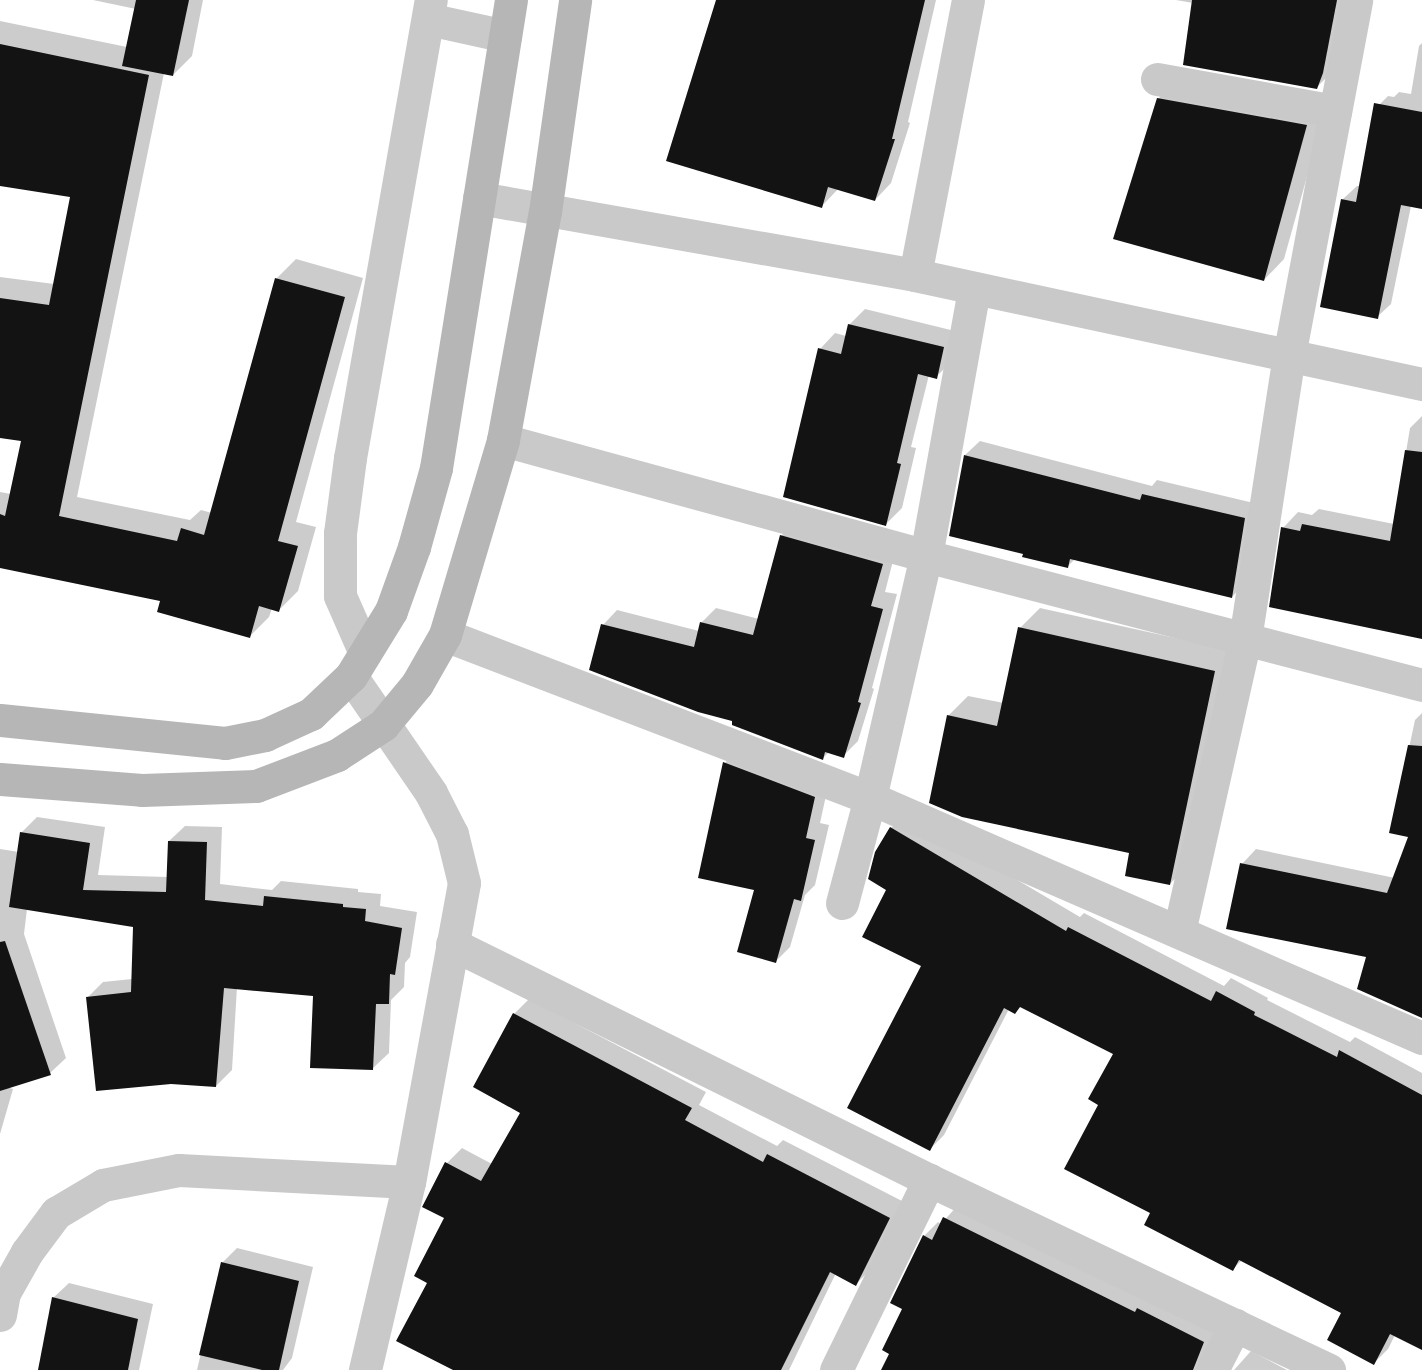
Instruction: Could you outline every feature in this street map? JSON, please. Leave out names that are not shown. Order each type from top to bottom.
[{"type":"street","points":[[0,720],[225,743],[265,735],[311,714],[358,665],[391,611],[414,547],[436,468],[511,0]]},
{"type":"street","points":[[0,779],[142,790],[256,786],[337,755],[383,725],[417,684],[445,635],[503,440],[545,212],[575,0]]},
{"type":"street","points":[[915,275],[968,0]]},
{"type":"street","points":[[1179,932],[1245,639],[1289,356],[1356,0]]},
{"type":"street","points":[[365,1370],[409,1182],[464,883],[452,834],[431,793],[383,725],[358,665],[340,596],[340,532],[350,458],[429,9],[505,36]]},
{"type":"street","points":[[1157,79],[1335,111]]},
{"type":"street","points":[[479,198],[545,212],[915,275],[1422,384]]},
{"type":"street","points":[[842,903],[870,798],[926,556],[974,288]]},
{"type":"street","points":[[503,440],[926,556],[1422,685]]},
{"type":"street","points":[[445,635],[870,798],[1422,1038]]},
{"type":"street","points":[[452,944],[929,1180],[1329,1370]]},
{"type":"street","points":[[0,1316],[4,1293],[27,1252],[56,1214],[104,1185],[179,1170],[409,1182]]},
{"type":"street","points":[[836,1370],[929,1180]]},
{"type":"street","points":[[1212,1370],[1235,1325]]},
{"type":"building","points":[[136,0],[189,0],[173,76],[122,66]]},
{"type":"building","points":[[716,0],[925,0],[892,139],[895,139],[875,201],[828,187],[822,208],[666,161]]},
{"type":"building","points":[[1192,0],[1337,0],[1323,73],[1317,89],[1183,65]]},
{"type":"building","points":[[0,44],[149,75],[59,516],[177,541],[181,528],[204,535],[275,278],[345,297],[278,541],[298,546],[279,612],[259,606],[250,638],[157,612],[160,601],[0,568],[0,514],[5,516],[21,441],[0,438],[0,298],[49,305],[70,197],[0,186]]},
{"type":"building","points":[[1157,98],[1307,125],[1264,281],[1113,239]]},
{"type":"building","points":[[1374,103],[1422,112],[1422,209],[1401,205],[1378,319],[1320,307],[1341,199],[1356,202]]},
{"type":"building","points":[[848,324],[944,347],[937,379],[918,374],[897,463],[901,464],[886,526],[783,497],[818,348],[841,354]]},
{"type":"building","points":[[1405,450],[1422,452],[1422,639],[1269,607],[1281,527],[1300,531],[1302,524],[1390,541]]},
{"type":"building","points":[[964,455],[1140,500],[1142,494],[1245,518],[1232,598],[1070,559],[1068,568],[1022,557],[1023,554],[949,536]]},
{"type":"building","points":[[780,535],[883,564],[871,606],[883,609],[858,702],[861,703],[844,758],[825,752],[823,760],[732,725],[732,721],[698,712],[589,670],[601,624],[694,647],[700,622],[753,635]]},
{"type":"building","points":[[1018,627],[1215,671],[1170,885],[1125,876],[1129,853],[962,817],[929,803],[947,715],[997,726]]},
{"type":"building","points":[[1408,745],[1422,746],[1422,1018],[1357,989],[1366,957],[1226,929],[1240,863],[1387,893],[1408,837],[1389,833]]},
{"type":"building","points":[[723,762],[815,797],[806,838],[815,840],[801,901],[794,899],[776,963],[737,952],[754,890],[698,878]]},
{"type":"building","points":[[890,827],[1066,931],[1068,927],[1211,1001],[1216,991],[1255,1012],[1254,1015],[1337,1057],[1339,1050],[1422,1095],[1422,1350],[1390,1334],[1374,1365],[1327,1340],[1341,1313],[1239,1260],[1233,1271],[1144,1225],[1150,1213],[1064,1169],[1098,1105],[1088,1099],[1113,1054],[1020,1007],[1015,1014],[1004,1008],[930,1151],[847,1108],[921,966],[862,937],[886,890],[868,879],[875,852]]},
{"type":"building","points":[[20,832],[90,843],[83,890],[166,892],[168,841],[207,842],[205,900],[263,906],[264,896],[343,904],[343,907],[366,909],[365,921],[402,928],[395,975],[390,974],[389,1004],[376,1004],[373,1070],[310,1068],[313,996],[224,988],[216,1087],[171,1084],[96,1091],[86,997],[131,992],[133,927],[9,907]]},
{"type":"building","points":[[5,941],[51,1075],[0,1091],[0,942]]},
{"type":"building","points":[[513,1013],[692,1108],[685,1120],[763,1162],[767,1154],[890,1218],[856,1286],[830,1272],[781,1370],[453,1370],[396,1341],[427,1283],[414,1276],[444,1218],[422,1207],[445,1162],[481,1181],[520,1113],[473,1087]]},
{"type":"building","points":[[943,1217],[1135,1312],[1137,1308],[1204,1342],[1193,1370],[881,1370],[889,1354],[882,1350],[902,1309],[890,1303],[923,1235],[932,1240]]},
{"type":"building","points":[[221,1262],[299,1281],[279,1370],[262,1370],[199,1355]]},
{"type":"building","points":[[52,1297],[138,1319],[128,1370],[38,1370]]}]
